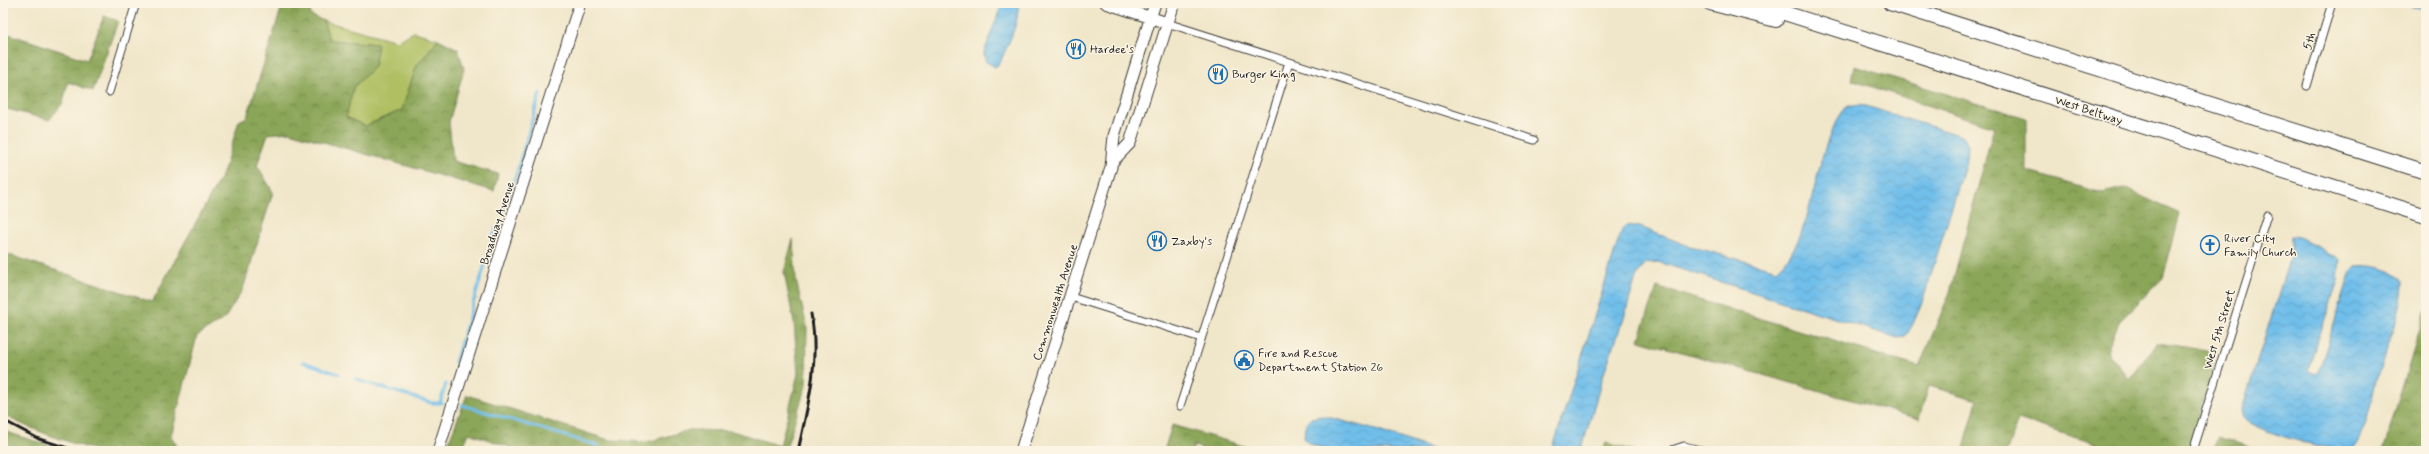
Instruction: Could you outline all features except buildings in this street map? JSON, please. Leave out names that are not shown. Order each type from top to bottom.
[{"type":"highway","points":[[1710,3],[1848,41],[1894,48]]},
{"type":"highway","name":"West Beltway","points":[[1753,3],[2426,216]]},
{"type":"highway","points":[[1890,3],[2426,172]]},
{"type":"main road","name":"Broadway Avenue","points":[[438,451],[580,3]]},
{"type":"main road","points":[[1106,3],[1168,23]]},
{"type":"main road","name":"Commonwealth Avenue","points":[[1021,451],[1071,297],[1112,161],[1114,136],[1155,3]]},
{"type":"main road","name":"Commonwealth Avenue","points":[[1112,161],[1130,143],[1174,3]]},
{"type":"street","points":[[108,92],[136,3]]},
{"type":"street","name":"5th","points":[[2306,86],[2332,3]]},
{"type":"street","points":[[1168,23],[1534,140]]},
{"type":"street","points":[[1180,406],[1289,62]]},
{"type":"street","name":"West 5th Street","points":[[2193,451],[2267,214]]},
{"type":"street","points":[[1071,297],[1201,338]]},
{"type":"street","points":[[1672,449],[1684,446],[1704,451]]},
{"type":"green space","points":[[283,3],[312,3],[310,15],[324,21],[329,40],[378,44],[374,67],[353,88],[346,117],[365,126],[402,110],[416,67],[438,39],[458,49],[464,69],[449,122],[453,161],[498,174],[494,191],[289,132],[268,134],[257,165],[273,192],[243,289],[225,318],[197,336],[171,436],[180,451],[103,451],[67,441],[36,430],[3,414],[3,253],[152,302],[223,173],[239,121],[247,117]]},
{"type":"green space","points":[[104,16],[118,21],[93,91],[68,82],[63,103],[49,120],[3,108],[3,32],[87,60]]},
{"type":"green space","points":[[324,21],[397,41],[414,32],[438,39],[416,67],[402,110],[365,126],[346,117],[353,88],[374,67],[378,44],[329,40]]},
{"type":"green space","points":[[1854,66],[2026,118],[2026,171],[2102,193],[2124,188],[2180,214],[2163,278],[2119,322],[2107,351],[2129,379],[2157,343],[2207,350],[2213,371],[2189,451],[2169,451],[2144,444],[2142,451],[2118,451],[2018,419],[2007,451],[1963,451],[1977,400],[1929,386],[1919,419],[1639,340],[1657,287],[1919,367],[1950,292],[1994,127],[1851,80]]},
{"type":"green space","points":[[793,239],[796,280],[807,328],[806,386],[785,451],[521,451],[469,433],[462,449],[449,441],[467,395],[609,440],[647,442],[689,430],[732,431],[780,446],[798,374],[794,323],[784,272]]},
{"type":"green space","points":[[2426,309],[2426,451],[2383,451]]},
{"type":"green space","points":[[1172,425],[1261,451],[1210,451],[1194,446],[1192,451],[1164,451]]},
{"type":"green space","points":[[3,431],[66,451],[18,451],[3,446]]},
{"type":"green space","points":[[2218,437],[2262,451],[2214,451]]},
{"type":"green space","points":[[1606,443],[1636,451],[1603,451]]},
{"type":"water","points":[[1002,3],[1018,3],[1018,11],[1015,26],[1000,63],[995,67],[985,61],[984,53]]},
{"type":"water","points":[[2389,3],[2426,3],[2426,9]]},
{"type":"water","points":[[1848,105],[1866,106],[1964,137],[1968,145],[1967,159],[1925,294],[1913,324],[1905,337],[1897,338],[1658,262],[1645,263],[1636,277],[1625,315],[1603,376],[1581,451],[1552,451],[1621,232],[1627,225],[1640,227],[1686,245],[1777,270],[1791,254],[1801,234],[1826,144],[1836,123]]},
{"type":"water","points":[[2291,236],[2299,237],[2340,259],[2338,280],[2308,370],[2315,374],[2319,371],[2351,271],[2356,266],[2381,268],[2393,273],[2403,280],[2398,316],[2378,374],[2365,425],[2357,443],[2351,451],[2328,448],[2278,435],[2244,419],[2242,410],[2291,254]]},
{"type":"water","points":[[1324,416],[1379,431],[1438,451],[1330,451],[1313,445],[1304,439],[1305,427],[1311,418]]},
{"type":"waterway","points":[[503,210],[518,169],[540,93]]},
{"type":"waterway","points":[[455,362],[496,229]]},
{"type":"waterway","points":[[303,362],[339,374]]},
{"type":"waterway","points":[[355,379],[432,403],[442,403]]},
{"type":"waterway","points":[[440,403],[446,384]]},
{"type":"waterway","points":[[462,405],[599,446]]},
{"type":"railway","points":[[798,451],[812,383],[814,349],[811,314]]},
{"type":"railway","points":[[3,420],[39,439],[77,451]]},
{"type":"place","name":"Hardee's","points":[[1076,49]]},
{"type":"place","name":"Burger King","points":[[1218,74]]},
{"type":"place","name":"Zaxby's","points":[[1157,241]]},
{"type":"place","name":"River City Family Church","points":[[2210,245]]},
{"type":"place","name":"Fire and Rescue Department Station 26","points":[[1244,360]]}]
